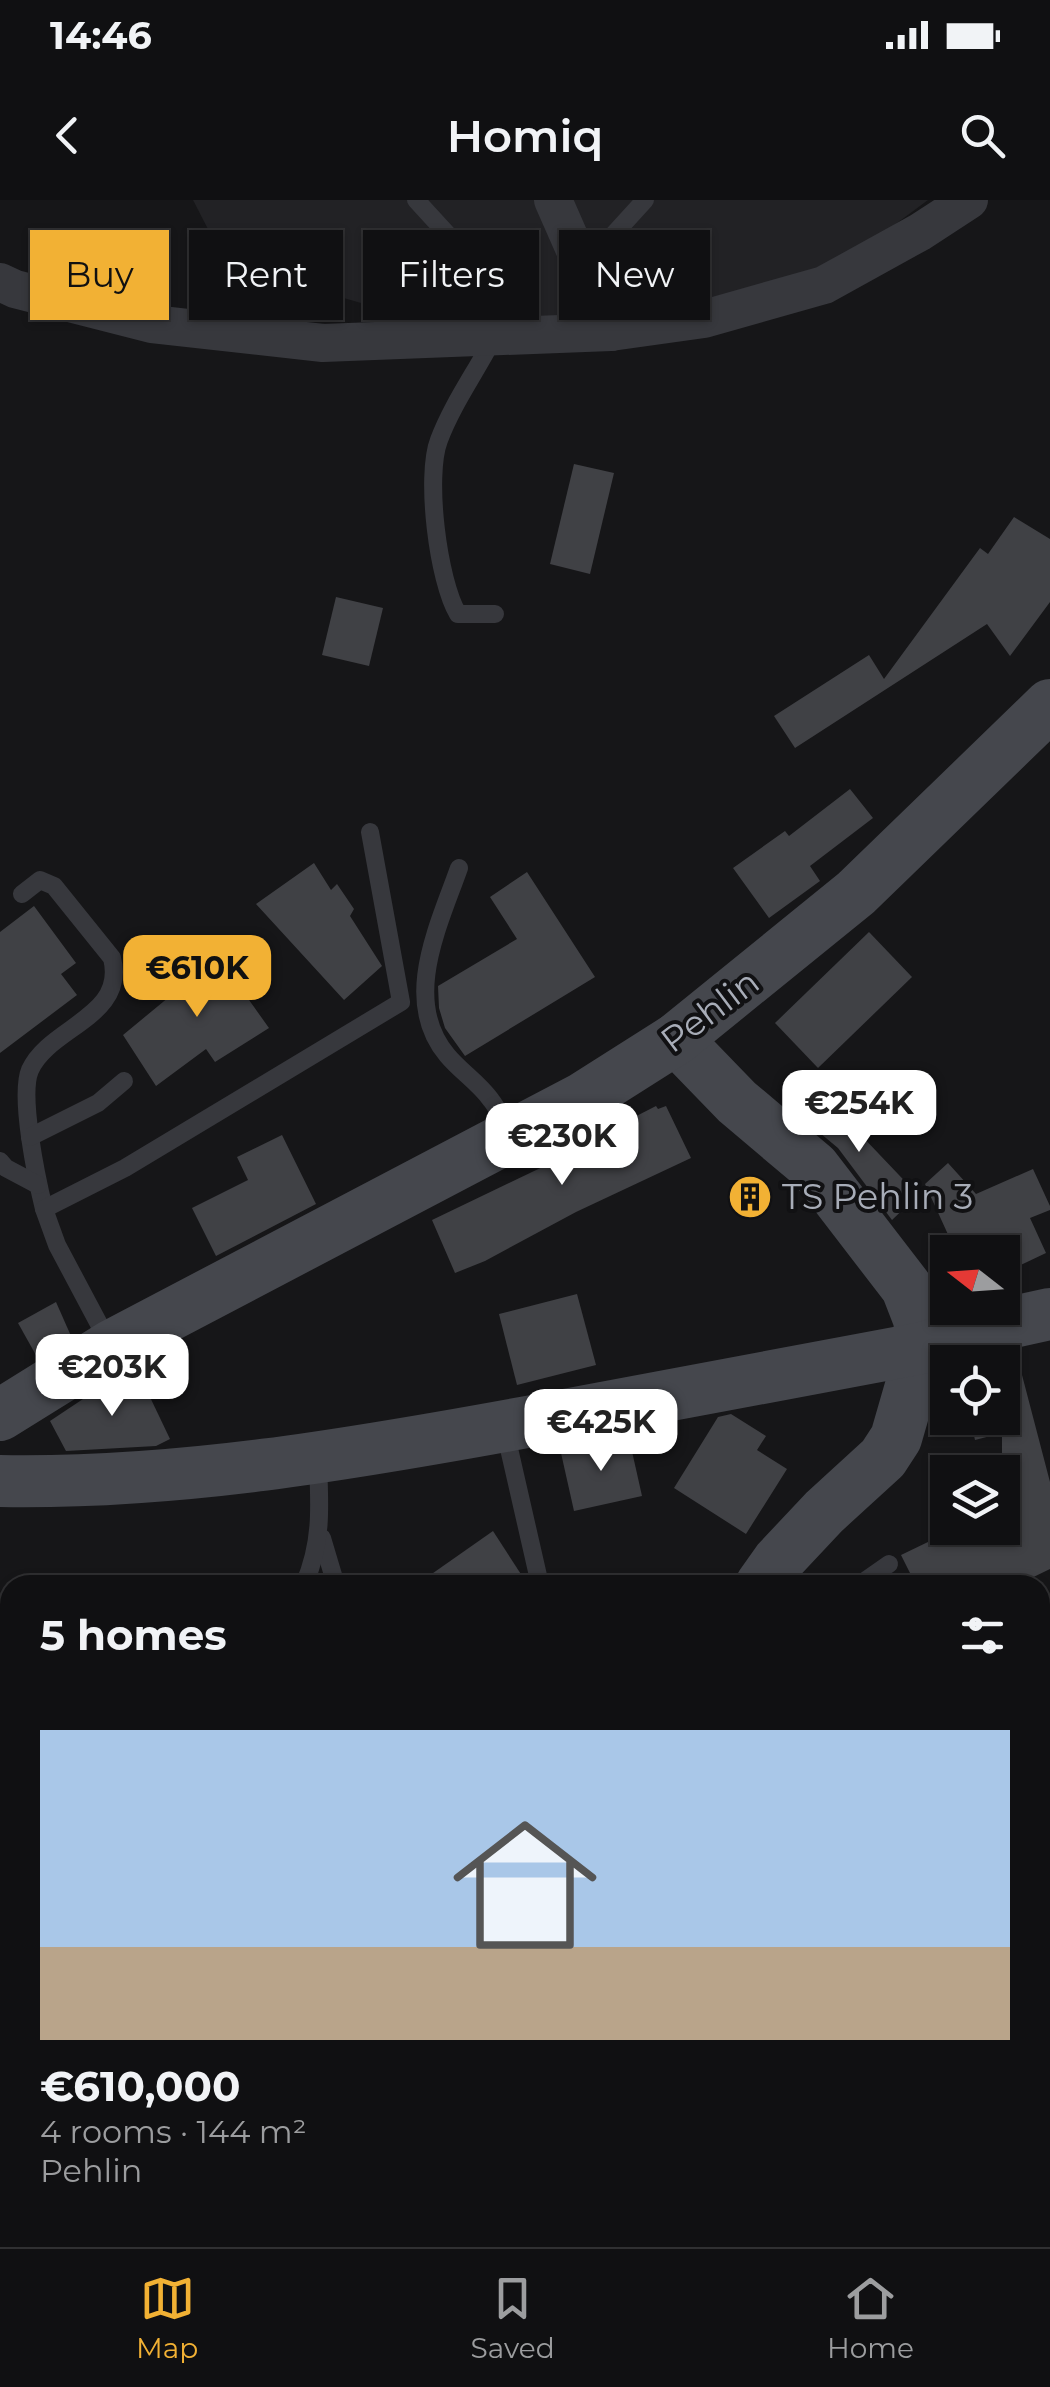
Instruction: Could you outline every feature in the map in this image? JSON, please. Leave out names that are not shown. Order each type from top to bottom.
[{"type":"street","points":[[552,200],[565,230]]},
{"type":"street","points":[[0,282],[152,324],[304,341],[611,332],[704,319],[824,285],[969,200]]},
{"type":"street","points":[[606,320],[611,332]]},
{"type":"street","name":"Pehlin","points":[[0,1415],[110,1346],[583,1098],[676,1039],[856,893],[1050,705]]},
{"type":"street","points":[[676,1039],[738,1102],[814,1167],[907,1288],[919,1319],[922,1348],[896,1438],[883,1458],[824,1512],[768,1575]]},
{"type":"street","points":[[0,1481],[130,1480],[318,1458],[922,1348],[984,1328],[1050,1314]]},
{"type":"lane","points":[[416,200],[482,272],[503,336],[459,396],[437,444],[434,485],[436,536],[452,604],[458,614],[495,614]]},
{"type":"lane","points":[[618,230],[645,200]]},
{"type":"lane","points":[[44,1209],[125,1168],[401,1002],[370,832]]},
{"type":"lane","points":[[458,868],[429,952],[425,988],[429,1020],[445,1053],[492,1101],[512,1136]]},
{"type":"lane","points":[[22,894],[40,880],[54,886],[112,958],[116,971],[114,986],[102,1003],[40,1056],[30,1070],[30,1137],[44,1209],[57,1245],[110,1346]]},
{"type":"lane","points":[[30,1137],[98,1103],[124,1081]]},
{"type":"lane","points":[[0,1161],[38,1186]]},
{"type":"lane","points":[[504,1426],[538,1575]]},
{"type":"lane","points":[[308,1575],[316,1558],[320,1530],[318,1458]]},
{"type":"lane","points":[[320,1530],[333,1575]]},
{"type":"lane","points":[[873,1575],[889,1564]]},
{"type":"shaded area","points":[[193,200],[928,200],[835,269],[710,306],[710,230],[559,230],[559,320],[593,320],[542,325],[484,320],[539,320],[539,230],[363,230],[363,304],[343,298],[343,230],[208,230]]},
{"type":"building","points":[[574,464],[614,473],[590,574],[550,564]]},
{"type":"building","points":[[1014,517],[1050,539],[1050,602],[1010,656],[987,624],[795,748],[774,716],[869,655],[884,679],[980,548],[988,554]]},
{"type":"building","points":[[336,597],[383,608],[369,666],[322,655]]},
{"type":"building","points":[[850,789],[873,818],[810,866],[820,881],[769,918],[733,868],[785,831],[789,836]]},
{"type":"building","points":[[314,863],[331,890],[337,884],[354,909],[350,916],[382,966],[344,1000],[256,904]]},
{"type":"building","points":[[527,872],[595,977],[465,1056],[445,1028],[438,986],[517,939],[490,897]]},
{"type":"building","points":[[34,906],[76,963],[61,974],[77,995],[0,1053],[0,932]]},
{"type":"building","points":[[869,932],[912,977],[818,1068],[775,1023]]},
{"type":"building","points":[[228,952],[250,989],[244,993],[269,1028],[215,1062],[206,1049],[156,1086],[123,1035],[169,997],[166,991],[213,956],[218,961]]},
{"type":"building","points":[[819,1091],[918,1195],[892,1220],[838,1148],[796,1113]]},
{"type":"building","points":[[656,1106],[666,1106],[691,1158],[455,1273],[432,1220],[557,1160],[556,1157]]},
{"type":"building","points":[[282,1135],[316,1204],[216,1256],[192,1208],[248,1180],[237,1157]]},
{"type":"building","points":[[948,1163],[976,1194],[1033,1169],[1050,1206],[1050,1210],[1030,1218],[1046,1253],[1020,1265],[1020,1235],[948,1235],[925,1184]]},
{"type":"building","points":[[577,1294],[596,1365],[517,1385],[499,1314]]},
{"type":"building","points":[[56,1302],[71,1336],[37,1357],[18,1323]]},
{"type":"building","points":[[1020,1367],[1050,1482],[1050,1569],[1038,1575],[911,1575],[901,1555],[930,1541],[930,1545],[1020,1545],[1020,1455],[1002,1455],[1002,1435],[1020,1435]]},
{"type":"building","points":[[138,1372],[170,1439],[156,1446],[66,1451],[50,1421],[95,1391]]},
{"type":"building","points":[[731,1414],[766,1436],[757,1450],[787,1469],[746,1534],[674,1488],[718,1417]]},
{"type":"building","points":[[629,1438],[642,1496],[574,1511],[561,1453]]},
{"type":"building","points":[[493,1531],[522,1575],[430,1575]]},
{"type":"place","name":"TS Pehlin 3","points":[[750,1197]]}]
